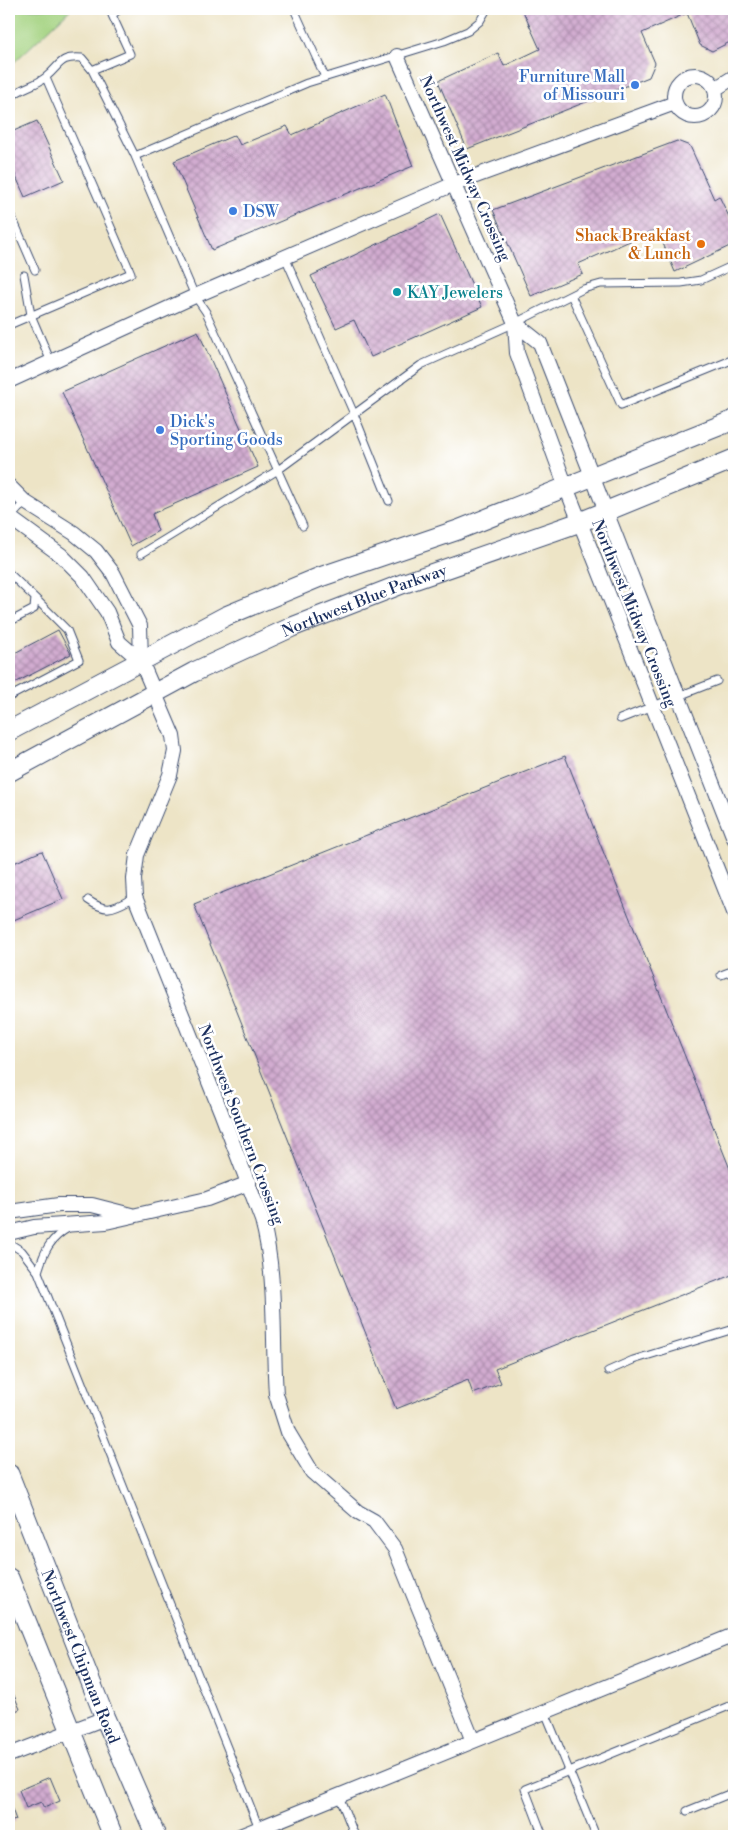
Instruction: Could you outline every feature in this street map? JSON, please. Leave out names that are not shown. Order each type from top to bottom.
[{"type":"street","name":"Northwest Midway Crossing","points":[[397,56],[515,323],[517,353],[566,488],[734,912]]},
{"type":"street","points":[[701,75],[707,78],[715,89],[714,104],[711,110],[698,117],[684,114],[675,103],[673,97],[677,84],[688,76],[701,75]]},
{"type":"street","points":[[715,89],[734,77]]},
{"type":"street","points":[[9,381],[195,296],[454,184],[675,103]]},
{"type":"street","name":"Northwest Midway Crossing","points":[[515,323],[540,343],[734,838]]},
{"type":"street","name":"Northwest Blue Parkway","points":[[9,731],[226,616],[311,580],[458,530],[734,420]]},
{"type":"street","name":"Northwest Blue Parkway","points":[[9,772],[194,672],[292,627],[402,584],[580,522],[734,460]]},
{"type":"street","name":"Northwest Southern Crossing","points":[[9,486],[25,502],[74,533],[96,551],[113,573],[140,626],[141,661],[173,736],[175,751],[170,775],[137,856],[134,879],[135,897],[249,1184],[266,1236],[276,1394],[288,1432],[312,1472],[358,1512],[374,1521],[395,1549],[473,1741]]},
{"type":"street","name":"Northwest Southern Crossing","points":[[9,518],[61,555],[83,577],[107,612],[119,642],[141,661]]},
{"type":"street","points":[[9,1233],[34,1227],[106,1222],[207,1199],[249,1184]]},
{"type":"street","points":[[9,1212],[59,1205],[92,1205],[132,1215]]},
{"type":"street","name":"Northwest Chipman Road","points":[[9,1474],[105,1718],[156,1836]]},
{"type":"street","points":[[9,1578],[113,1836]]},
{"type":"street","points":[[240,1836],[734,1636]]},
{"type":"street","points":[[9,1755],[105,1718]]},
{"type":"lane","points":[[92,70],[130,54],[112,15],[120,9]]},
{"type":"lane","points":[[294,9],[325,77]]},
{"type":"lane","points":[[135,156],[307,82],[397,56],[468,31],[480,21],[487,9]]},
{"type":"lane","points":[[9,99],[18,90],[46,78],[60,62],[70,57],[82,58],[92,70],[135,156],[195,296],[206,312],[303,526]]},
{"type":"lane","points":[[9,324],[131,273],[46,78]]},
{"type":"lane","points":[[9,210],[35,270]]},
{"type":"lane","points":[[285,257],[354,414],[389,501]]},
{"type":"lane","points":[[141,554],[278,470],[421,365],[515,323],[571,295],[601,284],[661,285],[701,280],[734,265]]},
{"type":"lane","points":[[24,275],[31,316],[51,362]]},
{"type":"lane","points":[[571,295],[622,405],[734,359]]},
{"type":"lane","points":[[9,518],[25,502]]},
{"type":"lane","points":[[9,573],[68,630],[79,660],[9,697]]},
{"type":"lane","points":[[9,622],[34,609],[35,598]]},
{"type":"lane","points":[[620,719],[717,681]]},
{"type":"lane","points":[[88,900],[100,908],[110,909],[135,897]]},
{"type":"lane","points":[[721,975],[734,970]]},
{"type":"lane","points":[[38,1272],[45,1249],[51,1241],[75,1224]]},
{"type":"lane","points":[[9,1243],[22,1251],[38,1272],[259,1828]]},
{"type":"lane","points":[[608,1371],[633,1360],[734,1329]]},
{"type":"lane","points":[[542,1836],[525,1789],[734,1704]]},
{"type":"lane","points":[[545,1712],[596,1836]]},
{"type":"lane","points":[[687,1811],[734,1792]]},
{"type":"lane","points":[[339,1796],[355,1834],[344,1836]]},
{"type":"green space","points":[[9,9],[71,9],[9,67]]},
{"type":"building","points":[[522,9],[734,9],[734,40],[712,51],[700,45],[687,13],[642,33],[655,63],[649,77],[467,149],[438,81],[498,53],[504,66],[540,49]]},
{"type":"building","points":[[385,94],[413,166],[212,250],[174,161],[235,135],[240,145],[287,126],[292,135]]},
{"type":"building","points":[[37,121],[64,180],[25,197],[9,161],[9,133]]},
{"type":"building","points":[[677,141],[690,146],[714,199],[719,196],[734,227],[734,244],[675,272],[657,229],[578,264],[583,274],[531,296],[493,210]]},
{"type":"building","name":"KAY Jewelers","points":[[440,214],[482,307],[371,357],[354,320],[336,328],[311,276]]},
{"type":"building","name":"Dick's Sporting Goods","points":[[198,331],[258,467],[152,514],[158,531],[131,546],[62,392]]},
{"type":"building","points":[[58,630],[71,654],[9,686],[9,656]]},
{"type":"building","points":[[565,756],[734,1179],[734,1274],[495,1369],[501,1383],[473,1394],[468,1380],[396,1409],[194,904]]},
{"type":"building","points":[[42,851],[63,899],[9,922],[9,865]]},
{"type":"building","points":[[9,1684],[20,1709],[9,1714]]},
{"type":"building","points":[[50,1777],[60,1801],[44,1808],[41,1802],[26,1808],[19,1790]]},
{"type":"building","points":[[9,1801],[16,1820],[9,1822]]},
{"type":"place","name":"Furniture Mall of Missouri","points":[[635,85]]},
{"type":"place","name":"DSW","points":[[233,211]]},
{"type":"place","name":"Shack Breakfast & Lunch","points":[[701,244]]},
{"type":"place","name":"KAY Jewelers","points":[[397,292]]},
{"type":"place","name":"Dick's Sporting Goods","points":[[160,430]]}]
